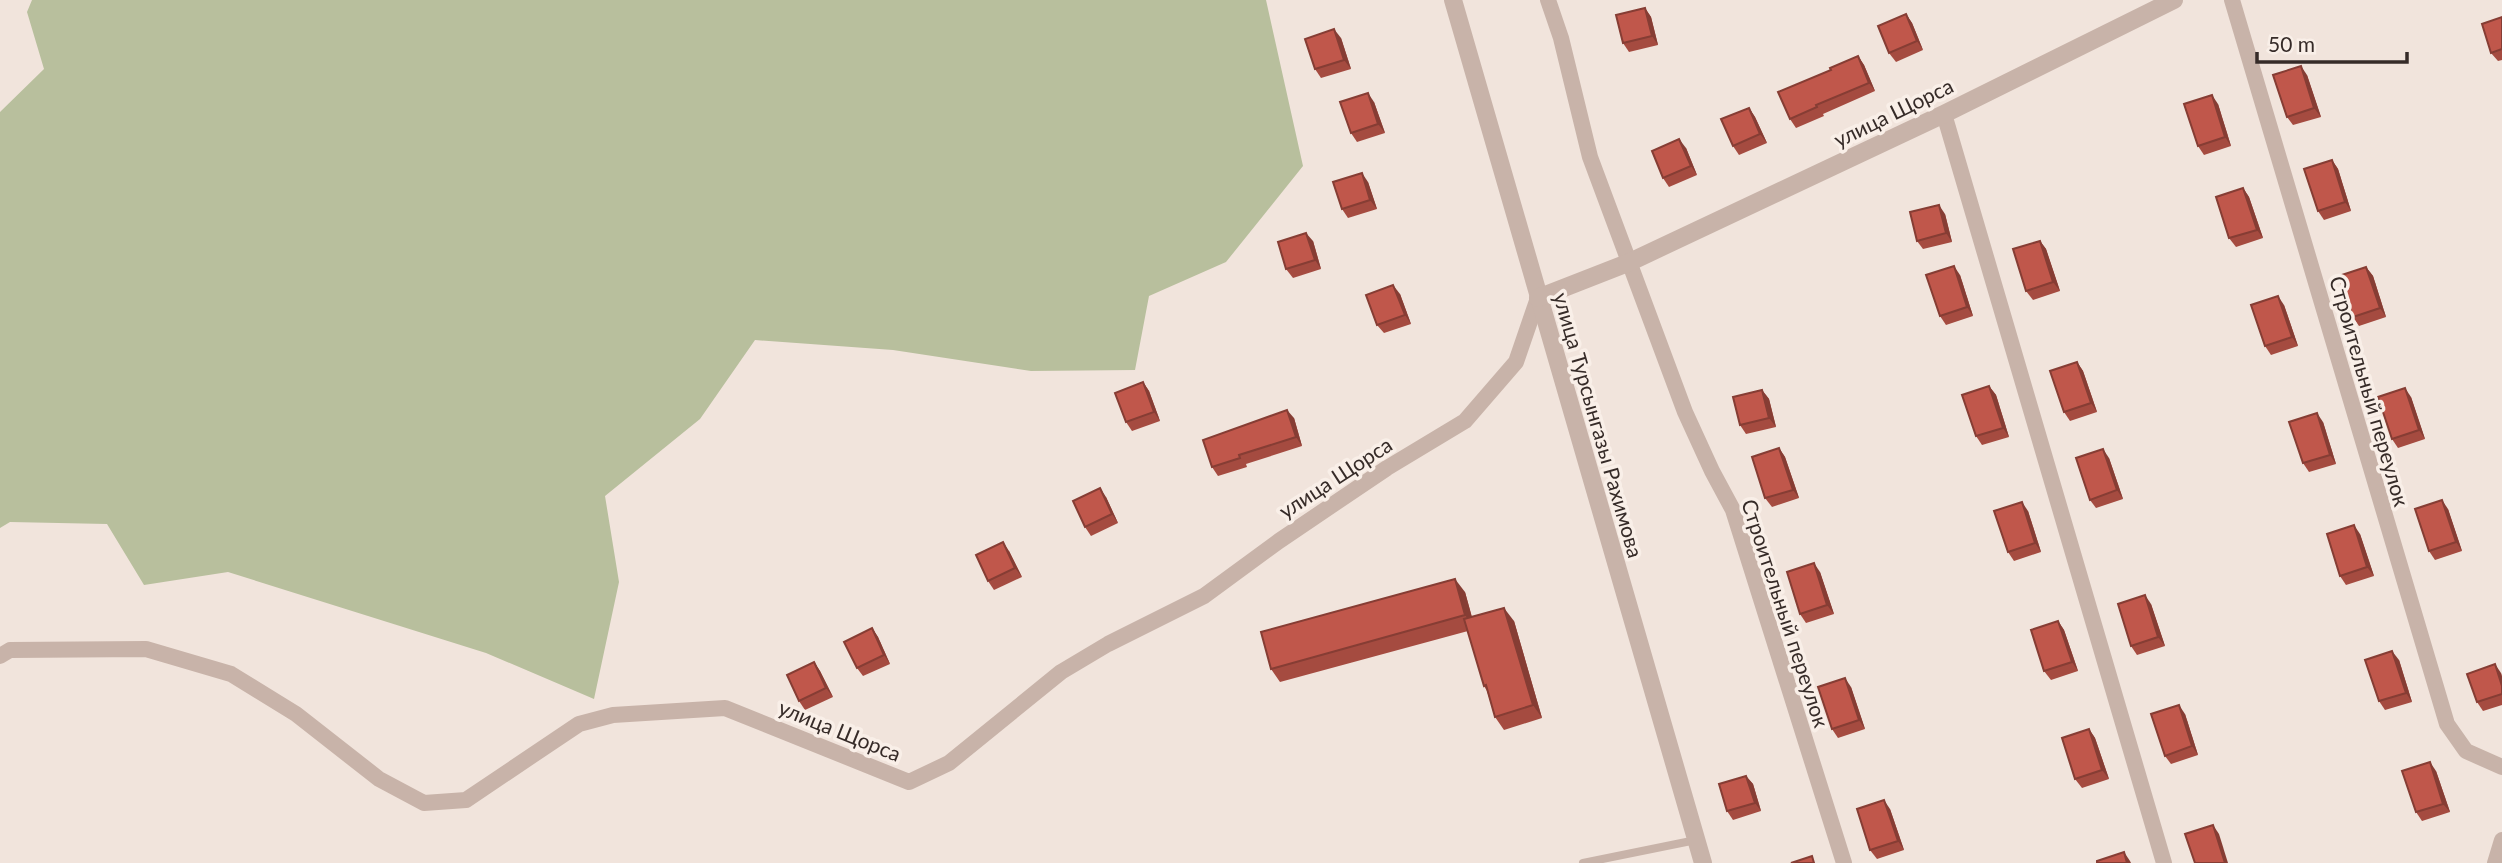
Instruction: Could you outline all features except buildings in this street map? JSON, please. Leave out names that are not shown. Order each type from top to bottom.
[{"type":"street","name":"улица Турсынгазы Рахимова","points":[[1453,0],[1703,863]]},
{"type":"street","points":[[1548,0],[1561,38],[1590,157],[1630,262]]},
{"type":"street","name":"улица Щорса","points":[[0,656],[10,650],[146,649],[231,674],[296,714],[379,779],[424,803],[466,800],[579,724],[613,715],[725,708],[909,782],[949,763],[1061,672],[1108,644],[1204,596],[1387,468],[1465,421],[1516,362],[1538,298],[1630,262],[1944,114],[2174,0]]},
{"type":"street","name":"Строительный переулок","points":[[2232,0],[2447,724],[2466,751],[2502,767]]},
{"type":"street","points":[[1944,114],[2164,863]]},
{"type":"street","name":"Строительный переулок","points":[[1630,262],[1685,412],[1733,510],[1844,863]]},
{"type":"street","points":[[2495,863],[2502,840]]},
{"type":"lane","points":[[1583,863],[1696,841]]},
{"type":"green space","points":[[32,0],[1266,0],[1303,166],[1226,262],[1149,296],[1135,370],[1031,371],[893,350],[755,340],[700,419],[605,496],[619,582],[594,699],[486,653],[228,572],[144,585],[107,524],[10,522],[0,528],[0,112],[44,69],[27,12]]}]
